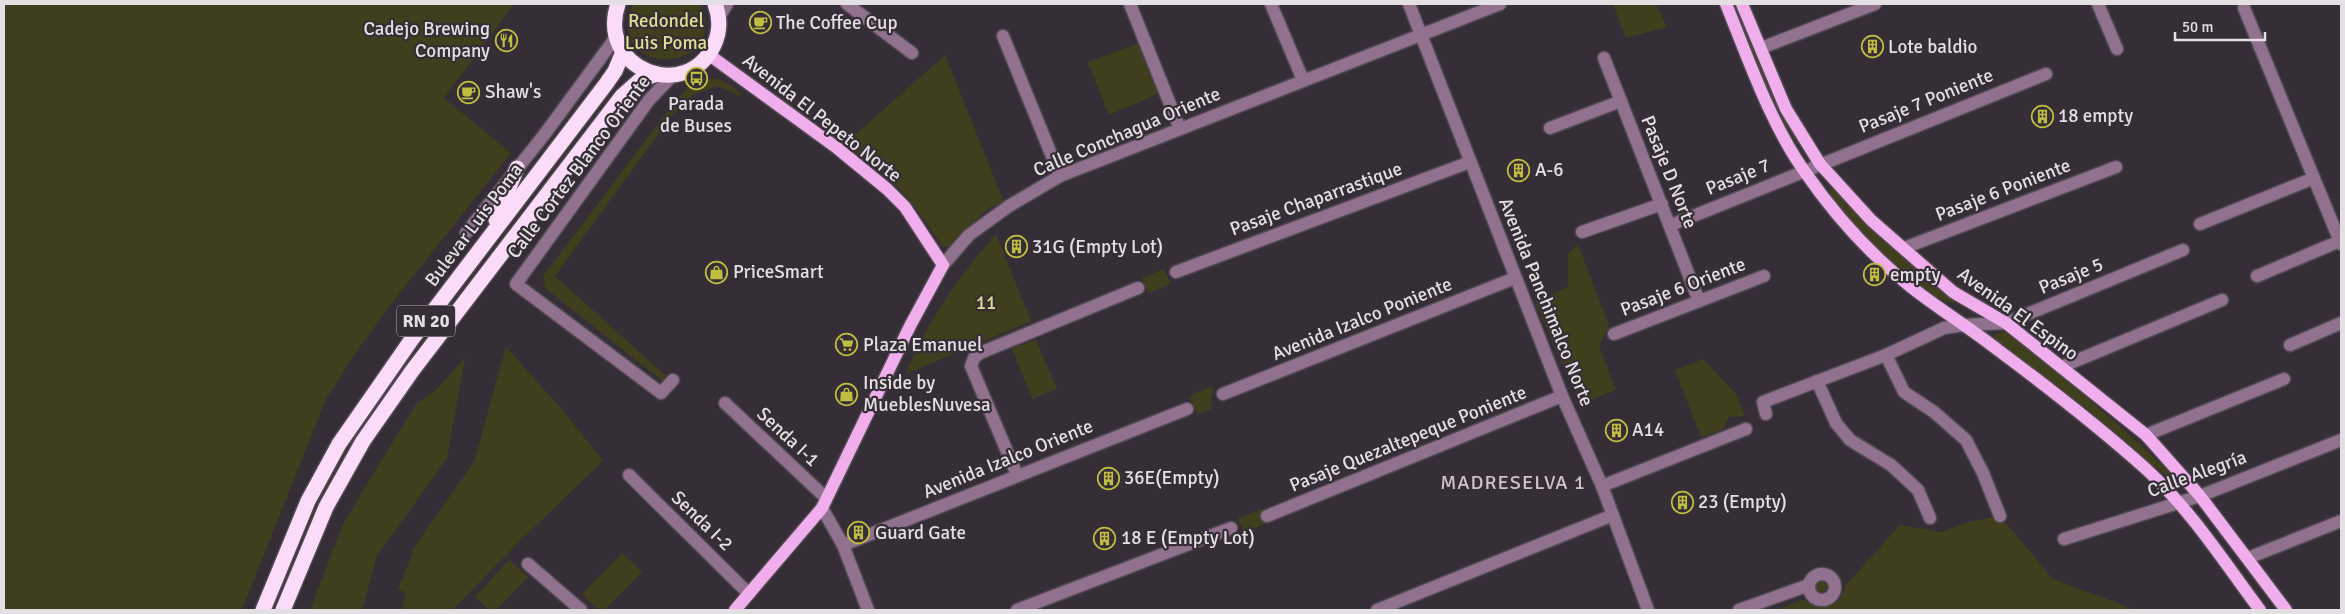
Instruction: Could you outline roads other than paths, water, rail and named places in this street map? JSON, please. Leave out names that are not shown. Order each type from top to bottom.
[{"type":"highway","name":"RN 20","points":[[618,4],[614,24],[616,37],[623,52],[641,69],[657,74],[674,75],[696,65],[708,54]]},
{"type":"highway","points":[[708,54],[715,41],[717,11]]},
{"type":"highway","name":"Bulevar Luis Poma","points":[[263,610],[284,556],[326,465],[364,405],[606,84],[615,71],[623,52]]},
{"type":"highway","name":"Bulevar Luis Poma","points":[[283,610],[326,507],[363,441],[424,356],[622,96],[640,80],[657,74]]},
{"type":"highway","points":[[489,238],[517,168]]},
{"type":"main road","points":[[1726,4],[1762,94],[1804,171],[1860,238],[1910,286],[2089,420],[2147,470],[2180,502],[2260,610]]},
{"type":"main road","name":"Avenida El Espino","points":[[1742,4],[1786,109],[1820,164],[1872,220],[1954,292],[2006,323],[2146,435],[2200,496],[2286,610]]},
{"type":"main road","name":"Avenida El Pepeto Norte","points":[[708,54],[837,148],[887,190],[910,213],[943,265]]},
{"type":"main road","name":"Calle Conchagua Oriente","points":[[735,610],[824,503],[910,326],[943,265]]},
{"type":"street","points":[[717,11],[727,4]]},
{"type":"street","points":[[847,4],[912,53]]},
{"type":"street","points":[[1130,4],[1180,129]]},
{"type":"street","points":[[1271,4],[1302,80]]},
{"type":"street","name":"Avenida Panchimalco Norte","points":[[1409,4],[1562,396],[1602,486],[1648,610]]},
{"type":"street","name":"Calle Conchagua Oriente","points":[[943,265],[970,235],[1009,206],[1060,176],[1500,4]]},
{"type":"street","points":[[1761,48],[1875,4]]},
{"type":"street","points":[[2098,4],[2117,49]]},
{"type":"street","points":[[2244,8],[2314,178],[2338,225],[2341,243],[2258,276]]},
{"type":"street","points":[[1003,36],[1060,176]]},
{"type":"street","points":[[466,233],[616,37]]},
{"type":"street","name":"Pasaje D Norte","points":[[1604,58],[1699,301]]},
{"type":"street","name":"Pasaje 7 Poniente","points":[[1820,164],[2046,74]]},
{"type":"street","name":"Calle Cortez Blanco Oriente","points":[[673,380],[661,393],[516,284],[644,107],[661,86],[674,75]]},
{"type":"street","points":[[1550,128],[1621,102]]},
{"type":"street","name":"Pasaje Chaparrastique","points":[[1176,272],[1470,162]]},
{"type":"street","name":"Pasaje 7","points":[[1670,225],[1820,164]]},
{"type":"street","name":"Pasaje 6 Poniente","points":[[1904,248],[2116,167]]},
{"type":"street","points":[[2200,224],[2314,178]]},
{"type":"street","points":[[1582,232],[1662,204]]},
{"type":"street","name":"Pasaje 5","points":[[1765,408],[1817,381],[1886,355],[1944,328],[2006,323],[2183,250]]},
{"type":"street","name":"Pasaje 6 Oriente","points":[[1614,334],[1764,276]]},
{"type":"street","name":"Avenida Izalco Poniente","points":[[1223,394],[1515,278]]},
{"type":"street","points":[[1017,475],[971,366],[974,358],[980,353],[1138,288]]},
{"type":"street","points":[[2061,367],[2222,300]]},
{"type":"street","points":[[2290,345],[2341,323]]},
{"type":"street","points":[[1886,355],[1904,392],[1934,412],[1966,440],[2000,516]]},
{"type":"street","points":[[2146,435],[2284,379]]},
{"type":"street","points":[[1817,381],[1836,423],[1850,440],[1891,465],[1918,490],[1930,518]]},
{"type":"street","name":"Pasaje Quezaltepeque Poniente","points":[[1267,516],[1562,396]]},
{"type":"street","name":"Senda I-1","points":[[725,403],[824,503],[843,545],[868,610]]},
{"type":"street","name":"Avenida Izalco Oriente","points":[[843,545],[1187,409]]},
{"type":"street","points":[[1602,486],[1746,429]]},
{"type":"street","name":"Calle Alegría","points":[[2064,539],[2200,496],[2341,440]]},
{"type":"street","name":"Senda I-2","points":[[629,475],[749,594]]},
{"type":"street","points":[[1376,610],[1612,515]]},
{"type":"street","points":[[2248,558],[2341,520]]},
{"type":"street","points":[[1017,610],[1232,528]]},
{"type":"street","points":[[528,564],[581,610]]},
{"type":"street","points":[[1739,610],[1809,585]]},
{"type":"place","name":"The Coffee Cup","points":[[760,23]]},
{"type":"place","name":"Cadejo Brewing Company","points":[[506,40]]},
{"type":"place","name":"Lote baldio","points":[[1872,47]]},
{"type":"place","name":"Parada de Buses","points":[[696,78]]},
{"type":"place","name":"Shaw's","points":[[469,92]]},
{"type":"place","name":"18 empty","points":[[2042,116]]},
{"type":"place","name":"A-6","points":[[1519,170]]},
{"type":"place","name":"31G (Empty Lot)","points":[[1016,247]]},
{"type":"place","name":"PriceSmart","points":[[717,272]]},
{"type":"place","name":"empty","points":[[1874,275]]},
{"type":"place","name":"Plaza Emanuel","points":[[847,345]]},
{"type":"place","name":"Inside by MueblesNuvesa","points":[[847,394]]},
{"type":"place","name":"A14","points":[[1616,430]]},
{"type":"place","name":"36E(Empty)","points":[[1108,478]]},
{"type":"place","name":"23 (Empty)","points":[[1682,502]]},
{"type":"place","name":"Guard Gate","points":[[859,533]]},
{"type":"place","name":"18 E (Empty Lot)","points":[[1105,538]]},
{"type":"district","name":"MADRESELVA 1","points":[[1513,482]]},
{"type":"park label","name":"Redondel Luis Poma","points":[[666,32]]},
{"type":"park label","name":"11","points":[[986,303]]}]
